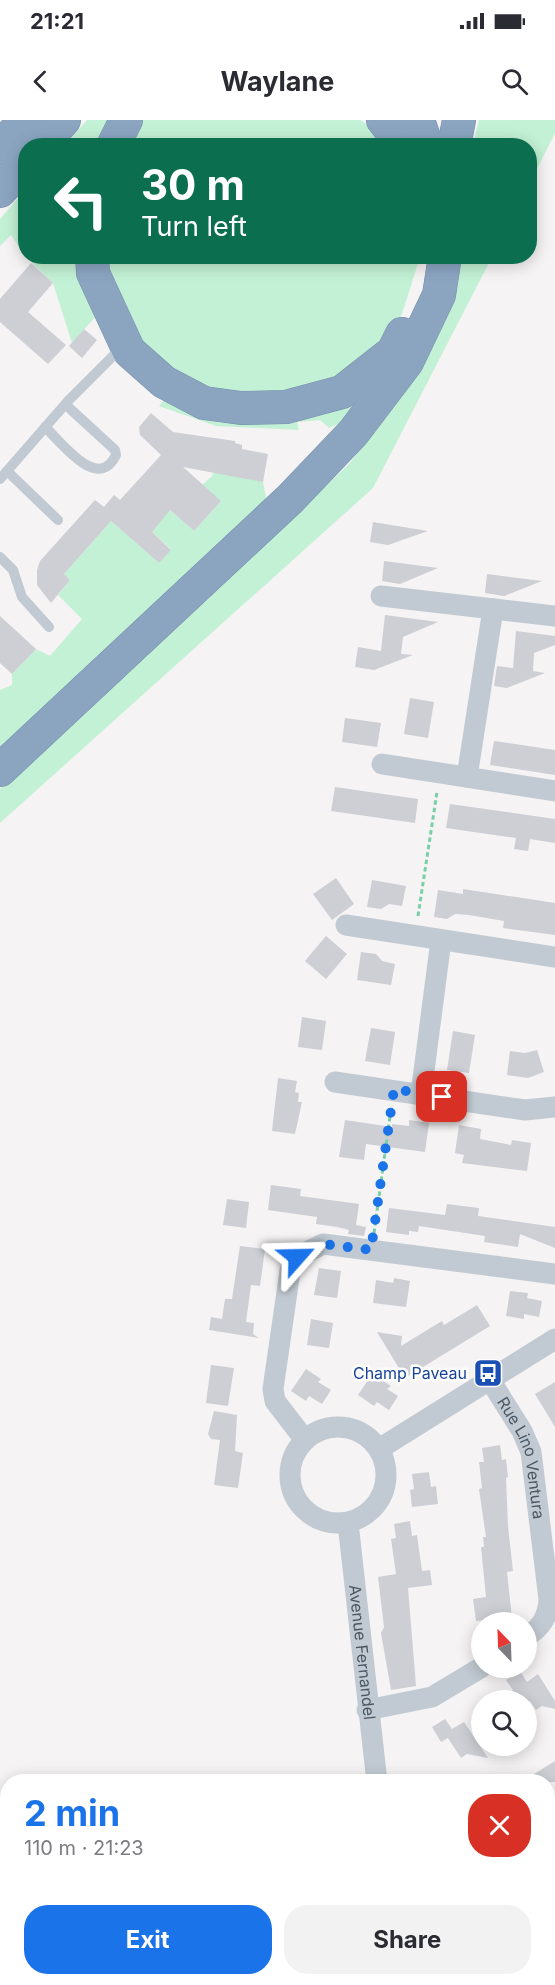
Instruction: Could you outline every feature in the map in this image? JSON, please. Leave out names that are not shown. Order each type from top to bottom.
[{"type":"highway","points":[[0,148],[25,120]]},
{"type":"highway","points":[[48,138],[64,120]]},
{"type":"highway","points":[[117,138],[126,120]]},
{"type":"highway","points":[[383,120],[397,138]]},
{"type":"highway","points":[[418,120],[424,138]]},
{"type":"highway","points":[[456,138],[459,120]]},
{"type":"highway","points":[[0,191],[18,172]]},
{"type":"highway","points":[[92,264],[93,273],[129,351],[164,382],[204,403],[242,408],[286,407],[342,392],[393,352],[424,285],[428,264]]},
{"type":"highway","points":[[0,770],[290,499],[353,433],[407,362],[439,295],[444,264]]},
{"type":"street","points":[[381,596],[555,616]]},
{"type":"street","points":[[466,777],[493,609]]},
{"type":"street","points":[[382,764],[555,791]]},
{"type":"street","points":[[346,925],[555,957]]},
{"type":"street","points":[[421,1094],[441,940]]},
{"type":"street","points":[[335,1082],[525,1110],[555,1107]]},
{"type":"street","points":[[305,1440],[275,1401],[273,1389],[290,1271],[297,1257],[323,1244],[555,1274]]},
{"type":"street","points":[[379,1449],[555,1339]]},
{"type":"street","name":"Rue Lino Ventura","points":[[490,1380],[522,1431],[531,1452],[549,1599],[545,1619],[537,1630]]},
{"type":"street","points":[[335,1427],[352,1429],[367,1437],[379,1449],[386,1467],[385,1485],[378,1503],[365,1516],[348,1523],[329,1523],[311,1516],[298,1503],[291,1487],[290,1470],[294,1454],[305,1440],[319,1431],[335,1427]]},
{"type":"street","name":"Avenue Fernandel","points":[[348,1523],[376,1774]]},
{"type":"street","points":[[368,1710],[432,1697],[471,1674]]},
{"type":"lane","points":[[57,520],[3,475],[125,343]]},
{"type":"lane","points":[[45,427],[88,468],[99,471],[108,467],[116,455],[115,450],[66,405]]},
{"type":"lane","points":[[0,557],[13,570],[22,597],[49,627]]},
{"type":"path","points":[[415,936],[440,773]]},
{"type":"path","points":[[371,1250],[394,1089]]},
{"type":"green space","points":[[87,120],[120,120],[110,138],[72,138]]},
{"type":"green space","points":[[140,120],[360,120],[371,127],[380,138],[132,138]]},
{"type":"green space","points":[[479,120],[555,120],[555,133],[537,169],[537,138],[475,138]]},
{"type":"green space","points":[[18,198],[18,245],[11,235],[0,246],[0,219]]},
{"type":"green space","points":[[33,264],[85,264],[96,316],[72,343],[53,283]]},
{"type":"green space","points":[[107,264],[418,264],[402,314],[383,345],[334,385],[304,396],[225,395],[160,366],[121,313]]},
{"type":"green space","points":[[458,264],[488,264],[373,488],[0,823],[0,789],[348,465],[390,412]]},
{"type":"green space","points":[[390,369],[359,415],[329,428],[320,420],[297,422],[299,430],[216,426],[159,406],[165,399],[204,415]]},
{"type":"green space","points":[[216,468],[263,482],[267,503],[0,750],[0,690],[12,685],[12,674],[36,649],[50,656],[82,619],[58,595],[70,580],[64,574],[111,521],[159,563],[171,549],[152,532],[156,498],[194,531],[221,501],[191,496],[212,476]]},
{"type":"building","points":[[30,264],[53,283],[28,312],[66,345],[48,364],[0,322],[0,299]]},
{"type":"building","points":[[84,329],[97,340],[82,358],[69,346]]},
{"type":"building","points":[[151,413],[173,432],[235,441],[242,445],[242,449],[268,454],[263,482],[183,467],[221,501],[194,531],[170,510],[152,532],[171,550],[159,563],[111,521],[64,574],[70,580],[51,603],[37,585],[37,570],[40,561],[95,500],[104,507],[114,495],[120,500],[161,455],[140,435],[139,427]]},
{"type":"building","points":[[373,522],[428,531],[388,545],[370,542]]},
{"type":"building","points":[[384,561],[438,568],[400,584],[382,581]]},
{"type":"building","points":[[487,574],[542,581],[504,596],[485,593]]},
{"type":"building","points":[[385,615],[438,622],[403,637],[401,654],[413,655],[374,670],[355,667],[358,647],[381,651]]},
{"type":"building","points":[[0,616],[36,649],[12,674],[0,663]]},
{"type":"building","points":[[516,631],[555,636],[555,645],[534,653],[533,671],[545,673],[507,688],[494,686],[497,666],[513,668]]},
{"type":"building","points":[[410,698],[434,702],[428,738],[404,734]]},
{"type":"building","points":[[345,718],[381,723],[377,747],[342,742]]},
{"type":"building","points":[[494,741],[555,750],[555,775],[490,765]]},
{"type":"building","points":[[335,787],[418,799],[415,823],[331,811]]},
{"type":"building","points":[[450,804],[555,819],[555,843],[530,839],[528,851],[514,849],[516,838],[446,828]]},
{"type":"building","points":[[336,878],[354,904],[332,920],[313,894]]},
{"type":"building","points":[[372,880],[406,886],[402,906],[389,904],[381,909],[367,907]]},
{"type":"building","points":[[463,889],[555,903],[555,935],[503,928],[504,921],[469,915],[455,914],[447,919],[434,917],[438,890],[463,894]]},
{"type":"building","points":[[326,936],[347,954],[326,979],[305,961]]},
{"type":"building","points":[[361,952],[376,954],[382,961],[395,964],[391,985],[357,980]]},
{"type":"building","points":[[302,1017],[326,1021],[322,1050],[298,1047]]},
{"type":"building","points":[[371,1028],[395,1032],[390,1065],[365,1061]]},
{"type":"building","points":[[453,1031],[475,1035],[469,1073],[447,1070]]},
{"type":"building","points":[[537,1050],[544,1072],[528,1078],[507,1075],[510,1051],[525,1053]]},
{"type":"building","points":[[278,1078],[297,1081],[295,1092],[299,1093],[298,1102],[302,1102],[295,1134],[272,1131]]},
{"type":"building","points":[[345,1120],[392,1127],[392,1124],[409,1126],[409,1120],[429,1123],[425,1152],[366,1144],[364,1160],[339,1157]]},
{"type":"building","points":[[459,1125],[481,1129],[480,1139],[511,1145],[512,1140],[531,1143],[527,1171],[462,1163],[464,1155],[455,1153]]},
{"type":"building","points":[[271,1185],[301,1189],[300,1196],[359,1204],[356,1225],[366,1227],[364,1236],[348,1234],[349,1230],[337,1227],[316,1224],[317,1217],[268,1210]]},
{"type":"building","points":[[227,1199],[249,1202],[246,1228],[223,1225]]},
{"type":"building","points":[[447,1204],[479,1208],[478,1216],[555,1227],[555,1248],[520,1234],[518,1247],[484,1242],[485,1236],[419,1226],[418,1232],[409,1231],[409,1235],[386,1232],[389,1208],[445,1215]]},
{"type":"building","points":[[240,1246],[265,1249],[260,1286],[251,1285],[246,1322],[254,1323],[253,1334],[259,1338],[209,1330],[211,1317],[222,1319],[225,1299],[232,1299]]},
{"type":"building","points":[[319,1268],[341,1271],[337,1298],[314,1295]]},
{"type":"building","points":[[394,1278],[410,1281],[406,1307],[373,1303],[376,1280],[393,1283]]},
{"type":"building","points":[[510,1291],[528,1293],[527,1298],[542,1301],[539,1317],[524,1314],[524,1319],[506,1316]]},
{"type":"building","points":[[477,1305],[490,1326],[405,1378],[377,1332],[402,1336],[401,1346],[442,1321],[444,1325]]},
{"type":"building","points":[[311,1319],[333,1323],[329,1348],[307,1345]]},
{"type":"building","points":[[211,1365],[234,1368],[228,1406],[206,1403]]},
{"type":"building","points":[[306,1369],[321,1379],[318,1382],[331,1390],[322,1404],[309,1396],[306,1401],[291,1391]]},
{"type":"building","points":[[372,1374],[391,1386],[387,1389],[398,1396],[389,1410],[377,1402],[374,1406],[358,1395]]},
{"type":"building","points":[[555,1382],[555,1427],[535,1394]]},
{"type":"building","points":[[214,1411],[237,1415],[235,1451],[243,1453],[238,1488],[214,1485],[220,1440],[211,1439],[208,1434]]},
{"type":"building","points":[[500,1445],[502,1460],[506,1459],[508,1526],[513,1571],[507,1572],[511,1612],[475,1612],[473,1599],[486,1597],[481,1547],[484,1547],[483,1537],[486,1537],[479,1489],[482,1488],[479,1462],[484,1462],[482,1448]]},
{"type":"building","points":[[429,1472],[431,1487],[436,1486],[438,1504],[412,1507],[410,1490],[414,1489],[412,1474]]},
{"type":"building","points":[[410,1521],[412,1536],[417,1535],[422,1571],[430,1570],[432,1585],[408,1588],[416,1686],[391,1690],[381,1633],[384,1627],[378,1577],[396,1574],[391,1539],[396,1538],[394,1524]]},
{"type":"building","points":[[538,1674],[555,1701],[555,1709],[542,1706],[537,1709],[537,1690],[513,1690],[506,1680],[524,1678],[527,1682],[537,1678]]},
{"type":"building","points":[[445,1719],[452,1729],[464,1722],[471,1732],[471,1755],[467,1754],[461,1758],[448,1738],[441,1742],[432,1727]]},
{"type":"building","points":[[555,1761],[555,1774],[534,1774]]},
{"type":"place","name":"Champ Paveau","points":[[488,1373]]},
{"type":"route","points":[[297,1257],[323,1244],[371,1250],[394,1089],[442,1097]]}]
